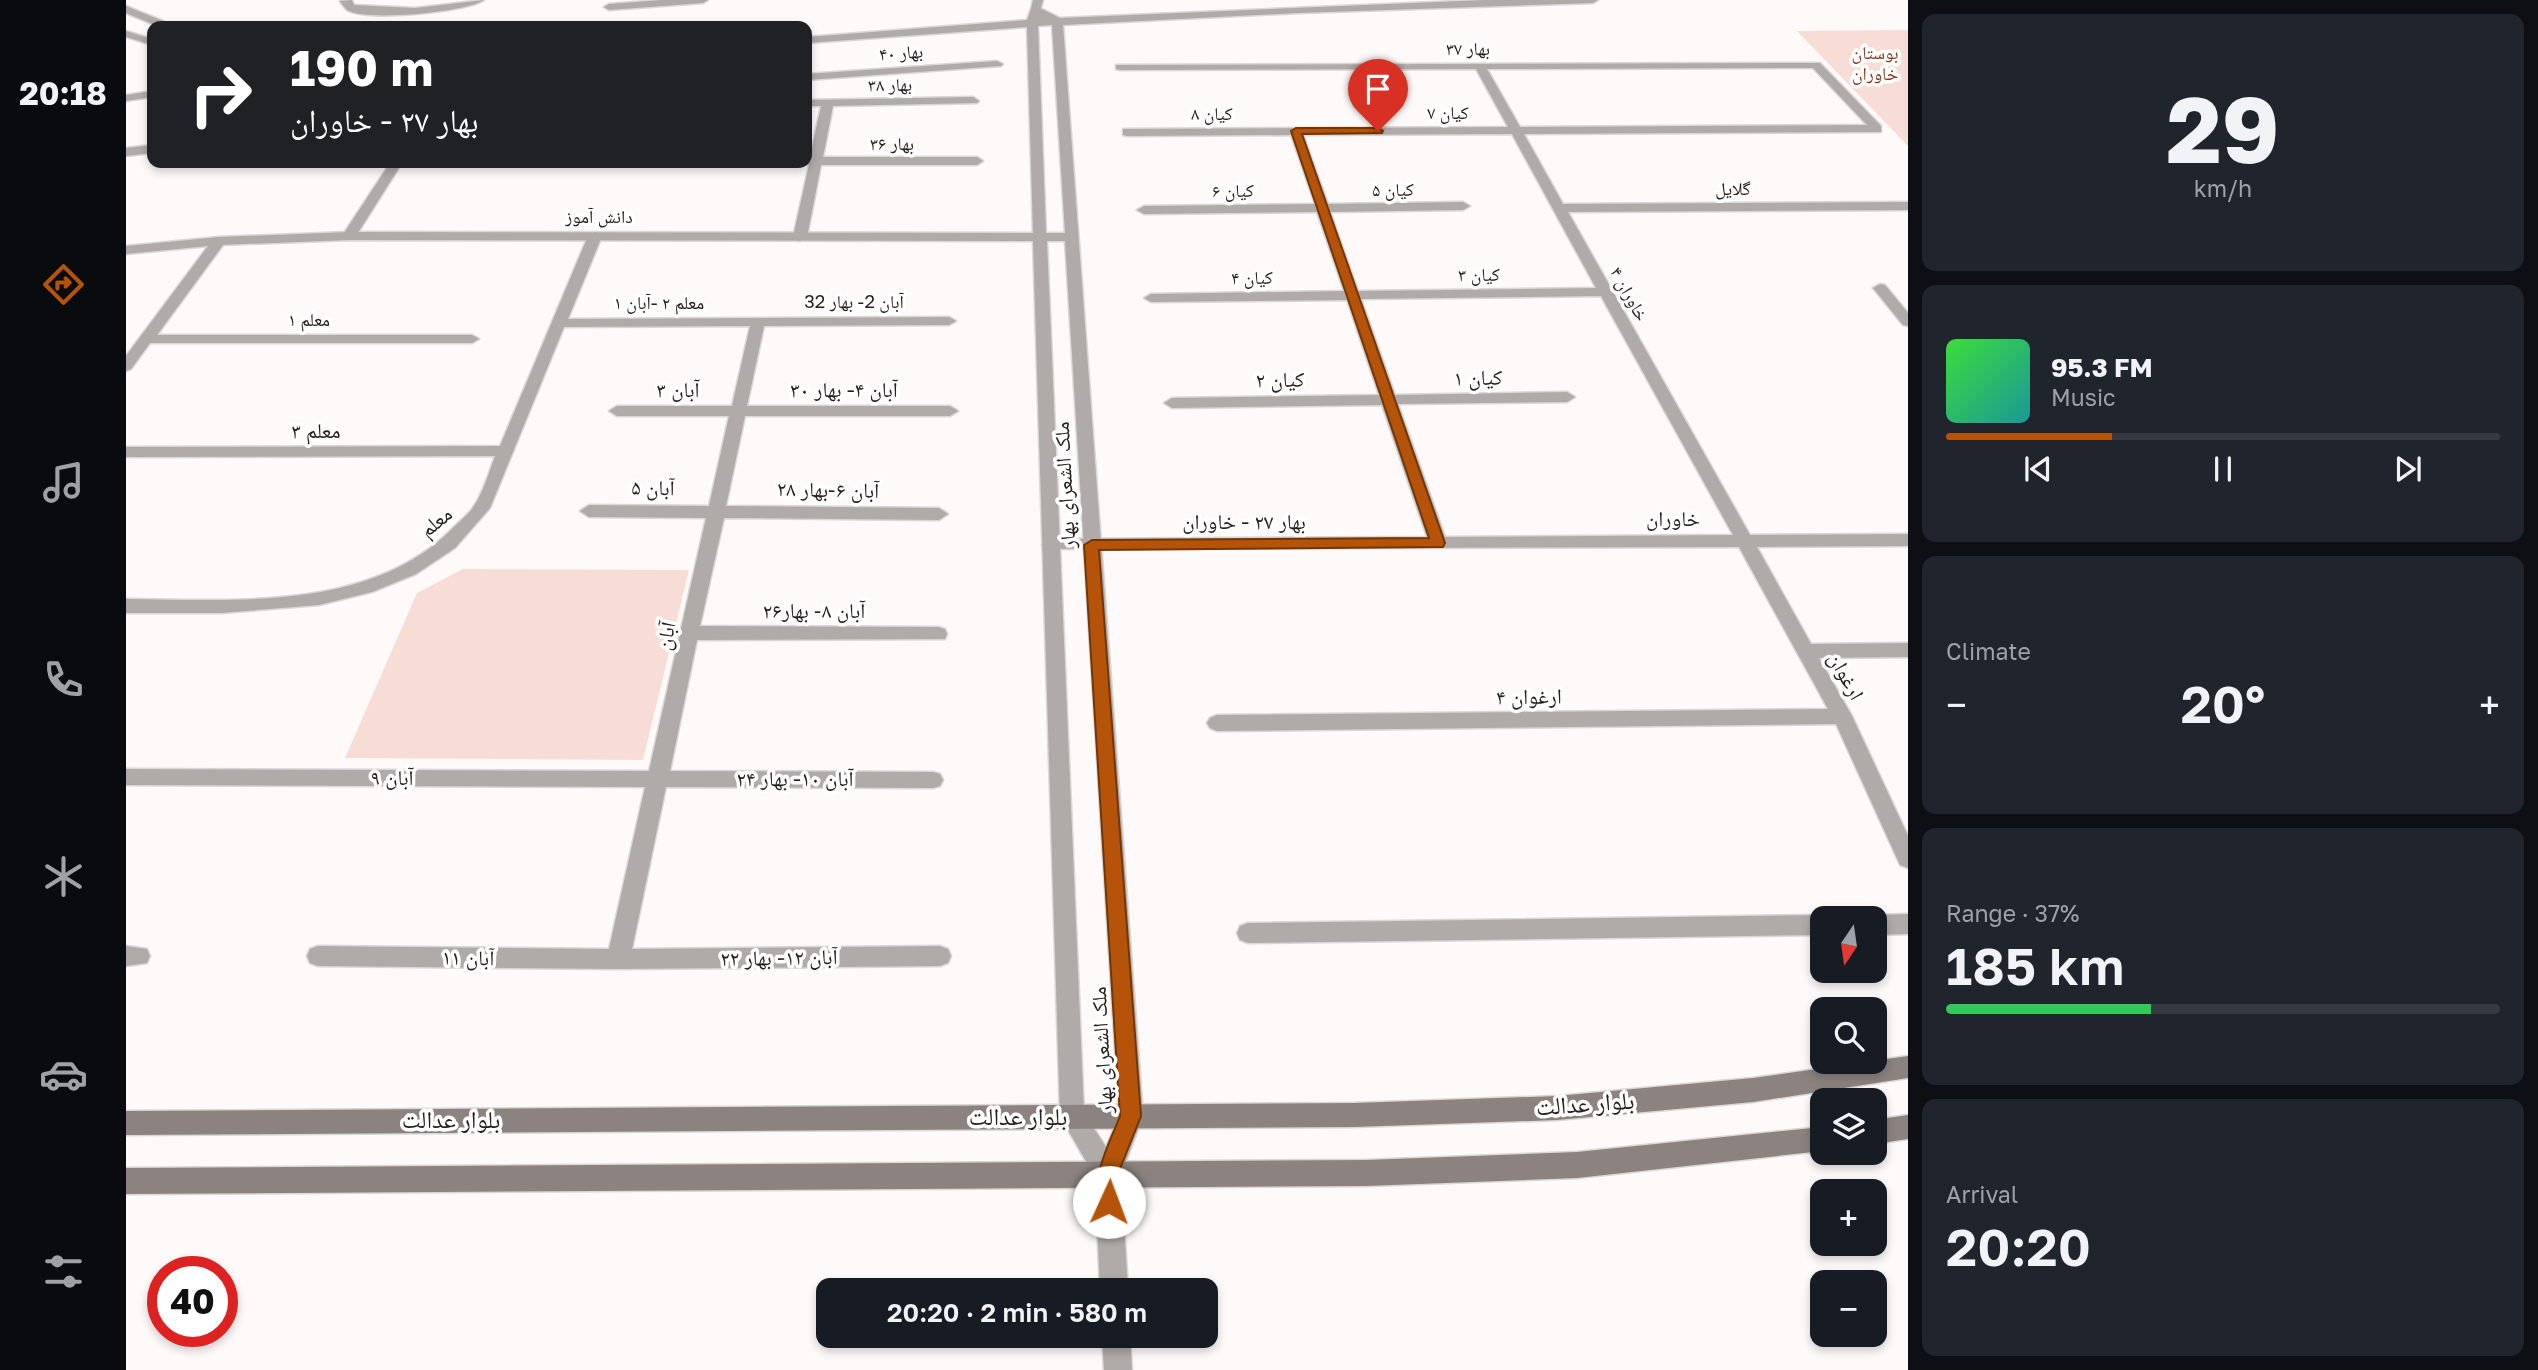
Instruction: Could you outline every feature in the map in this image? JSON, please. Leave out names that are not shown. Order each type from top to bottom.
[{"type":"main road","name":"بلوار عدالت","points":[[126,1122],[1354,1115],[1557,1108],[1753,1090],[1908,1067]]},
{"type":"main road","points":[[1887,1130],[1908,1127]]},
{"type":"main road","points":[[126,1181],[1366,1173],[1577,1165],[1810,1140]]},
{"type":"street","points":[[347,0],[345,1],[351,8],[384,11],[439,8],[479,0]]},
{"type":"street","points":[[609,7],[703,0]]},
{"type":"street","points":[[1134,5],[1255,0]]},
{"type":"street","points":[[812,39],[1032,10],[1061,14],[1593,0]]},
{"type":"street","points":[[126,9],[154,21]]},
{"type":"street","name":"ملک الشعرای بهار","points":[[1032,10],[1072,1116],[1108,1174]]},
{"type":"street","name":"ملک الشعرای بهار","points":[[1061,14],[1072,237],[1130,1116],[1108,1174]]},
{"type":"street","points":[[126,34],[147,40]]},
{"type":"street","name":"بهار ۴۰","points":[[812,77],[997,64]]},
{"type":"street","name":"بهار ۳۷","points":[[1120,67],[1816,65]]},
{"type":"street","name":"کیان ۷","points":[[1296,131],[1877,130],[1816,65]]},
{"type":"street","name":"خاوران ۴","points":[[1480,66],[1745,541]]},
{"type":"street","points":[[126,98],[147,95]]},
{"type":"street","name":"بهار ۳۸","points":[[812,103],[973,101]]},
{"type":"street","points":[[812,158],[828,103]]},
{"type":"street","points":[[1296,131],[1438,543]]},
{"type":"street","name":"کیان ۸","points":[[1127,132],[1296,131]]},
{"type":"street","points":[[126,152],[147,150]]},
{"type":"street","name":"بهار ۳۶","points":[[812,161],[978,161]]},
{"type":"street","points":[[349,236],[393,168]]},
{"type":"street","points":[[800,237],[810,168]]},
{"type":"street","name":"کیان ۵","points":[[1322,208],[1463,206]]},
{"type":"street","name":"گلایل","points":[[1559,208],[1908,206]]},
{"type":"street","name":"کیان ۶","points":[[1144,209],[1322,208]]},
{"type":"street","name":"دانش آموز","points":[[126,250],[219,241],[349,236],[1072,237]]},
{"type":"street","name":"معلم","points":[[126,606],[273,606],[344,594],[414,567],[449,544],[482,508],[596,236]]},
{"type":"street","points":[[126,366],[219,241]]},
{"type":"street","points":[[1880,288],[1908,322]]},
{"type":"street","name":"کیان ۳","points":[[1353,296],[1606,292]]},
{"type":"street","name":"کیان ۴","points":[[1151,298],[1353,296]]},
{"type":"street","name":"آبان 2- بهار 32","points":[[758,322],[949,321]]},
{"type":"street","name":"معلم ۲ -آبان ۱","points":[[560,323],[758,322]]},
{"type":"street","name":"آبان","points":[[618,959],[758,322]]},
{"type":"street","name":"معلم ۱","points":[[146,339],[472,339]]},
{"type":"street","name":"کیان ۱","points":[[1388,400],[1567,397]]},
{"type":"street","name":"کیان ۲","points":[[1172,403],[1388,400]]},
{"type":"street","name":"آبان ۳","points":[[617,411],[738,411]]},
{"type":"street","name":"آبان ۴- بهار ۳۰","points":[[738,411],[950,411]]},
{"type":"street","name":"معلم ۳","points":[[126,452],[507,451]]},
{"type":"street","name":"آبان ۵","points":[[589,511],[716,512]]},
{"type":"street","name":"آبان ۶-بهار ۲۸","points":[[716,512],[939,514]]},
{"type":"street","name":"خاوران","points":[[1438,543],[1908,540]]},
{"type":"street","name":"ارغوان","points":[[1745,541],[1843,716],[1904,836],[1908,859]]},
{"type":"street","name":"بهار ۲۷ - خاوران","points":[[1051,545],[1438,543]]},
{"type":"street","name":"۲۶آبان ۸- بهار","points":[[690,634],[938,634]]},
{"type":"street","points":[[1806,651],[1908,650]]},
{"type":"street","name":"ارغوان ۴","points":[[1217,723],[1843,716]]},
{"type":"street","name":"آبان ۹","points":[[126,777],[658,779]]},
{"type":"street","name":"آبان ۱۰- بهار ۲۴","points":[[658,779],[933,780]]},
{"type":"street","points":[[1887,925],[1908,924]]},
{"type":"street","points":[[1248,933],[1810,925]]},
{"type":"street","name":"آبان ۱۱","points":[[318,956],[618,959]]},
{"type":"street","name":"آبان ۱۲- بهار ۲۲","points":[[618,959],[940,956]]},
{"type":"street","points":[[1108,1174],[1113,1278]]},
{"type":"street","points":[[1117,1348],[1118,1370]]},
{"type":"green space","name":"بوستان خاوران","points":[[1908,30],[1908,146],[1797,31]]},
{"type":"green space","points":[[463,569],[689,570],[643,760],[345,758],[417,593]]},
{"type":"route","points":[[1109,1202],[1108,1174],[1130,1116],[1092,545],[1438,543],[1296,131],[1378,131]]}]
